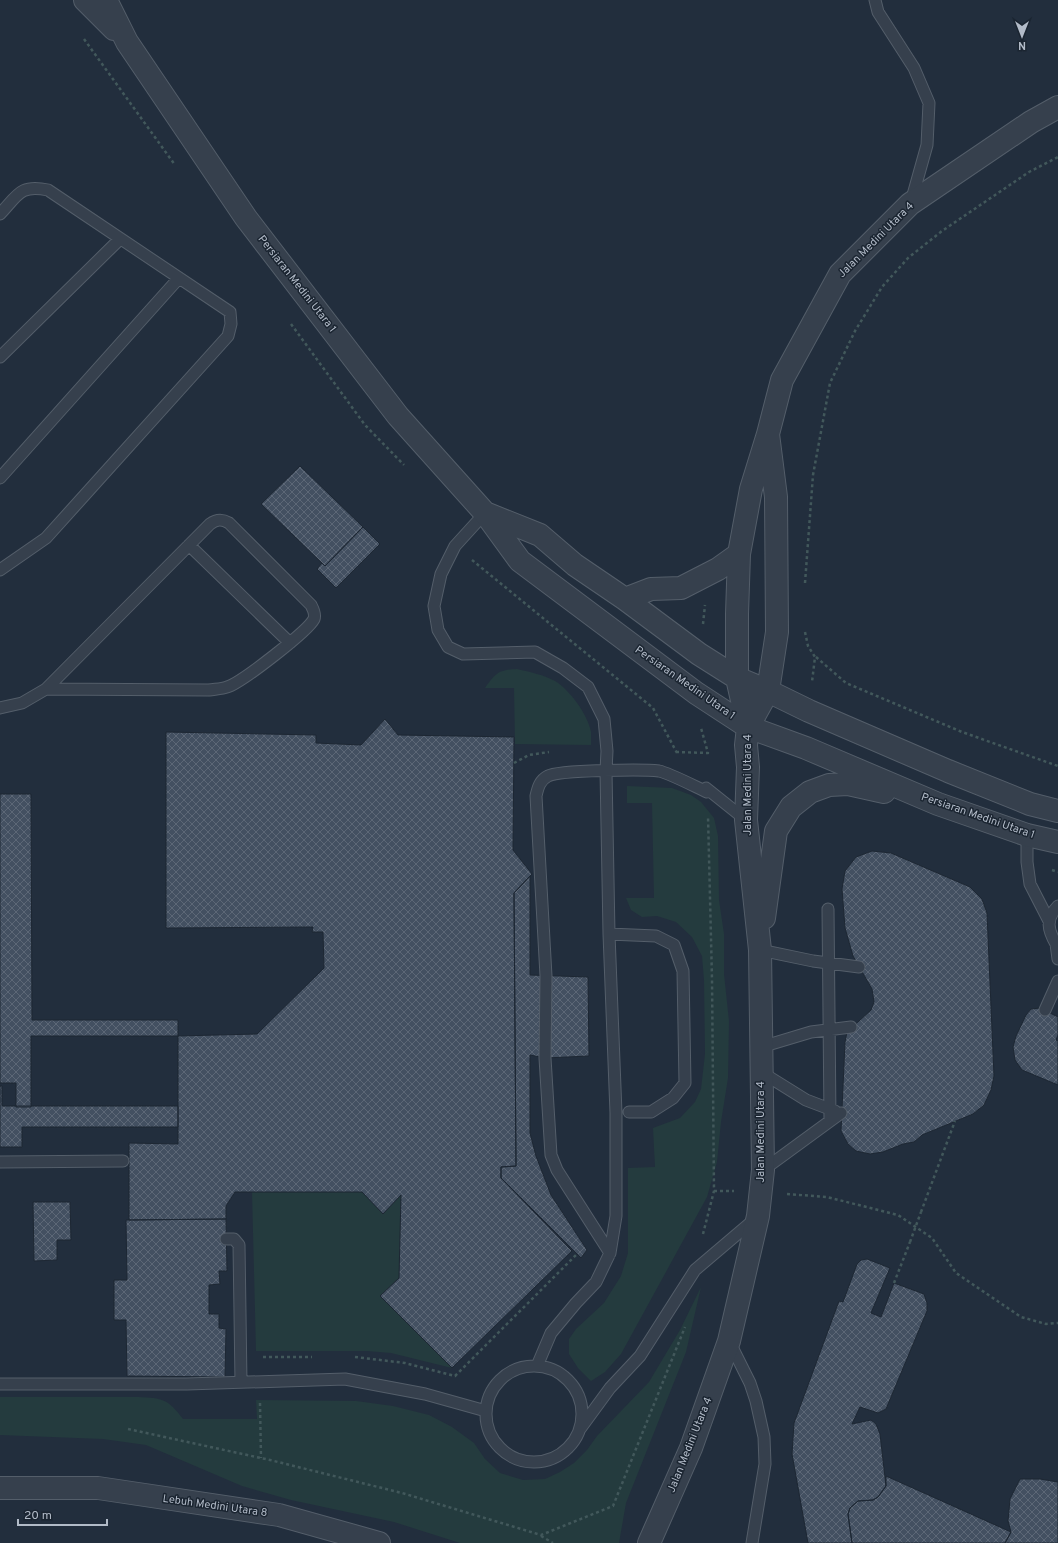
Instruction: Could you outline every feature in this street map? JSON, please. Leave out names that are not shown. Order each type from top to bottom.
[{"type":"street","name":"Persiaran Medini Utara 1","points":[[85,0],[127,42]]},
{"type":"street","name":"Persiaran Medini Utara 1","points":[[106,0],[127,42],[246,218],[398,416],[485,513],[520,561],[696,693],[748,727],[806,748],[938,804],[1027,835],[1058,842]]},
{"type":"street","name":"Jalan Medini Utara 4","points":[[649,1543],[691,1448],[729,1341],[758,1216],[761,1192],[763,1170],[760,950],[746,820],[748,767],[746,745],[748,727],[737,678],[739,554],[751,489],[768,434],[782,380],[840,274],[910,204],[1031,122],[1058,107]]},
{"type":"street","name":"Jalan Medini Utara 4","points":[[748,727],[768,691],[778,632],[776,497],[768,434]]},
{"type":"street","name":"Persiaran Medini Utara 1","points":[[485,513],[540,535],[575,565],[626,599],[699,654],[737,678],[768,691],[809,712],[948,771],[1030,804],[1058,811]]},
{"type":"street","points":[[626,599],[651,589],[681,588],[718,569],[739,554]]},
{"type":"street","points":[[760,950],[776,831],[791,807],[810,792],[829,785],[848,784],[938,804]]},
{"type":"street","name":"Lebuh Medini Utara 8","points":[[0,1488],[106,1490],[279,1515],[378,1543]]},
{"type":"lane","points":[[875,0],[878,12],[914,68],[929,103],[927,145],[910,204]]},
{"type":"lane","points":[[0,214],[22,190],[35,187],[48,190],[230,312],[232,324],[228,336],[46,538],[0,570]]},
{"type":"lane","points":[[0,357],[120,239]]},
{"type":"lane","points":[[0,478],[179,278]]},
{"type":"lane","points":[[485,513],[455,546],[441,574],[434,606],[438,630],[448,647],[462,654],[535,652],[563,668],[588,687],[604,719],[607,751],[606,771],[609,934],[616,1113],[616,1216],[610,1252],[596,1282],[551,1334],[536,1366]]},
{"type":"lane","points":[[0,708],[22,703],[46,689],[210,524],[216,520],[223,520],[229,523],[311,605],[314,611],[314,618],[310,624],[290,643],[245,677],[228,687],[209,690],[46,689]]},
{"type":"lane","points":[[189,545],[290,643]]},
{"type":"lane","points":[[610,1252],[557,1170],[551,1155],[546,1058],[546,976],[536,796],[538,788],[542,780],[549,775],[558,773],[660,771],[707,792],[706,788],[746,820]]},
{"type":"lane","points":[[1027,835],[1027,862],[1030,884],[1049,921]]},
{"type":"lane","points":[[1058,906],[1054,910],[1049,921],[1049,932],[1057,945],[1058,959]]},
{"type":"lane","points":[[828,909],[830,1115]]},
{"type":"lane","points":[[609,934],[656,936],[674,946],[683,971],[685,1083],[673,1098],[651,1112],[629,1112]]},
{"type":"lane","points":[[760,950],[829,963],[860,967]]},
{"type":"lane","points":[[1045,1010],[1058,981]]},
{"type":"lane","points":[[761,1047],[811,1032],[851,1027]]},
{"type":"lane","points":[[761,1072],[830,1115]]},
{"type":"lane","points":[[763,1170],[830,1115]]},
{"type":"lane","points":[[0,1162],[123,1161]]},
{"type":"lane","points":[[578,1432],[582,1416],[580,1402],[574,1388],[564,1377],[551,1369],[536,1366],[521,1368],[508,1373],[496,1383],[489,1397],[486,1411],[487,1426],[493,1440],[503,1450],[516,1458],[531,1461],[546,1460],[560,1454],[571,1444],[610,1388],[640,1356],[694,1270],[758,1216]]},
{"type":"lane","points":[[226,1239],[234,1239],[239,1245],[241,1382]]},
{"type":"lane","points":[[729,1341],[750,1383],[756,1401],[764,1437],[765,1464],[752,1543]]},
{"type":"lane","points":[[0,1384],[186,1381],[241,1382],[345,1379],[425,1394],[486,1411]]},
{"type":"path","points":[[805,586],[813,475],[830,383],[855,331],[882,287],[908,258],[942,231],[1029,172],[1058,157]]},
{"type":"path","points":[[804,625],[808,646]]},
{"type":"path","points":[[815,657],[846,683],[962,732],[1058,766]]},
{"type":"path","points":[[894,1283],[955,1121]]},
{"type":"path","points":[[714,1191],[761,1192],[827,1197],[898,1216],[932,1238],[956,1273],[1021,1317],[1046,1324],[1058,1324]]},
{"type":"path","points":[[347,1357],[405,1363],[455,1376],[577,1254]]},
{"type":"path","points":[[263,1357],[318,1357]]},
{"type":"path","points":[[260,1404],[261,1458]]},
{"type":"path","points":[[541,1535],[553,1543]]},
{"type":"green space","points":[[517,669],[551,679],[567,690],[578,704],[586,718],[591,732],[591,745],[515,744],[514,688],[485,688],[501,671]]},
{"type":"green space","points":[[627,786],[672,788],[691,795],[701,802],[714,818],[718,836],[719,900],[724,934],[724,974],[729,1021],[728,1078],[721,1122],[717,1162],[707,1197],[621,1354],[605,1372],[591,1381],[578,1368],[569,1354],[569,1339],[576,1329],[604,1303],[621,1276],[628,1253],[628,1168],[655,1167],[653,1128],[680,1118],[695,1102],[701,1089],[705,1054],[704,980],[702,956],[692,937],[676,922],[657,916],[642,917],[631,910],[626,898],[654,898],[652,803],[627,803]]},
{"type":"green space","points":[[252,1192],[362,1192],[383,1214],[401,1195],[399,1278],[380,1296],[452,1368],[391,1353],[367,1351],[256,1351]]},
{"type":"green space","points":[[701,1287],[686,1352],[626,1503],[619,1543],[460,1543],[394,1522],[291,1500],[242,1486],[146,1445],[103,1439],[0,1435],[0,1397],[153,1398],[169,1404],[183,1419],[257,1419],[256,1400],[356,1401],[393,1406],[429,1415],[452,1427],[474,1443],[485,1459],[500,1473],[523,1480],[545,1479],[574,1463],[587,1450],[597,1436],[649,1382],[680,1330]]},
{"type":"building","points":[[300,466],[363,527],[325,566],[261,504]]},
{"type":"building","points":[[363,527],[380,544],[336,588],[317,569],[322,563],[325,566]]},
{"type":"building","points":[[385,719],[398,735],[514,737],[513,850],[532,874],[514,893],[516,1166],[501,1167],[501,1178],[572,1251],[452,1368],[380,1296],[399,1278],[401,1195],[383,1214],[362,1192],[235,1192],[226,1206],[226,1219],[129,1220],[129,1143],[178,1144],[178,1036],[257,1034],[324,968],[323,932],[312,932],[313,927],[166,928],[166,732],[316,735],[316,743],[361,745]]},
{"type":"building","points":[[0,794],[31,794],[32,1020],[178,1020],[178,1036],[31,1036],[31,1107],[16,1107],[16,1083],[0,1083]]},
{"type":"building","points":[[872,851],[891,853],[970,887],[982,899],[987,913],[994,1076],[991,1090],[984,1105],[973,1114],[922,1135],[914,1142],[903,1144],[883,1152],[870,1154],[856,1151],[848,1144],[841,1131],[845,1042],[847,1032],[871,1010],[874,1002],[872,989],[853,956],[845,928],[842,889],[845,871],[856,857]]},
{"type":"building","points":[[530,876],[530,975],[588,977],[589,1056],[545,1058],[530,1055],[530,1133],[536,1156],[551,1195],[587,1250],[581,1258],[501,1178],[501,1167],[516,1166],[514,893]]},
{"type":"building","points":[[1040,1008],[1058,1017],[1058,1035],[1056,1040],[1058,1041],[1058,1085],[1022,1070],[1015,1060],[1013,1047],[1016,1036],[1026,1015],[1031,1009]]},
{"type":"building","points":[[0,1086],[2,1086],[2,1106],[178,1106],[178,1127],[22,1127],[22,1147],[0,1147]]},
{"type":"building","points":[[33,1202],[70,1202],[71,1240],[57,1240],[57,1260],[34,1261]]},
{"type":"building","points":[[226,1219],[227,1271],[219,1271],[220,1284],[209,1285],[209,1314],[219,1314],[219,1328],[226,1329],[225,1377],[127,1376],[126,1320],[114,1320],[114,1280],[127,1280],[126,1220]]},
{"type":"building","points":[[867,1259],[890,1268],[871,1313],[881,1317],[894,1283],[924,1294],[927,1303],[927,1311],[886,1409],[878,1413],[860,1407],[852,1424],[871,1420],[876,1424],[880,1434],[886,1486],[878,1497],[873,1500],[858,1501],[850,1508],[848,1514],[852,1543],[808,1543],[792,1454],[794,1423],[839,1301],[843,1302],[857,1264],[861,1260]]},
{"type":"building","points":[[886,1476],[1011,1532],[1005,1543],[852,1543],[848,1514],[850,1508],[858,1501],[873,1500],[878,1497],[886,1486]]},
{"type":"building","points":[[1020,1479],[1040,1479],[1058,1482],[1058,1543],[1005,1543],[1011,1532],[1008,1521],[1010,1499]]}]
